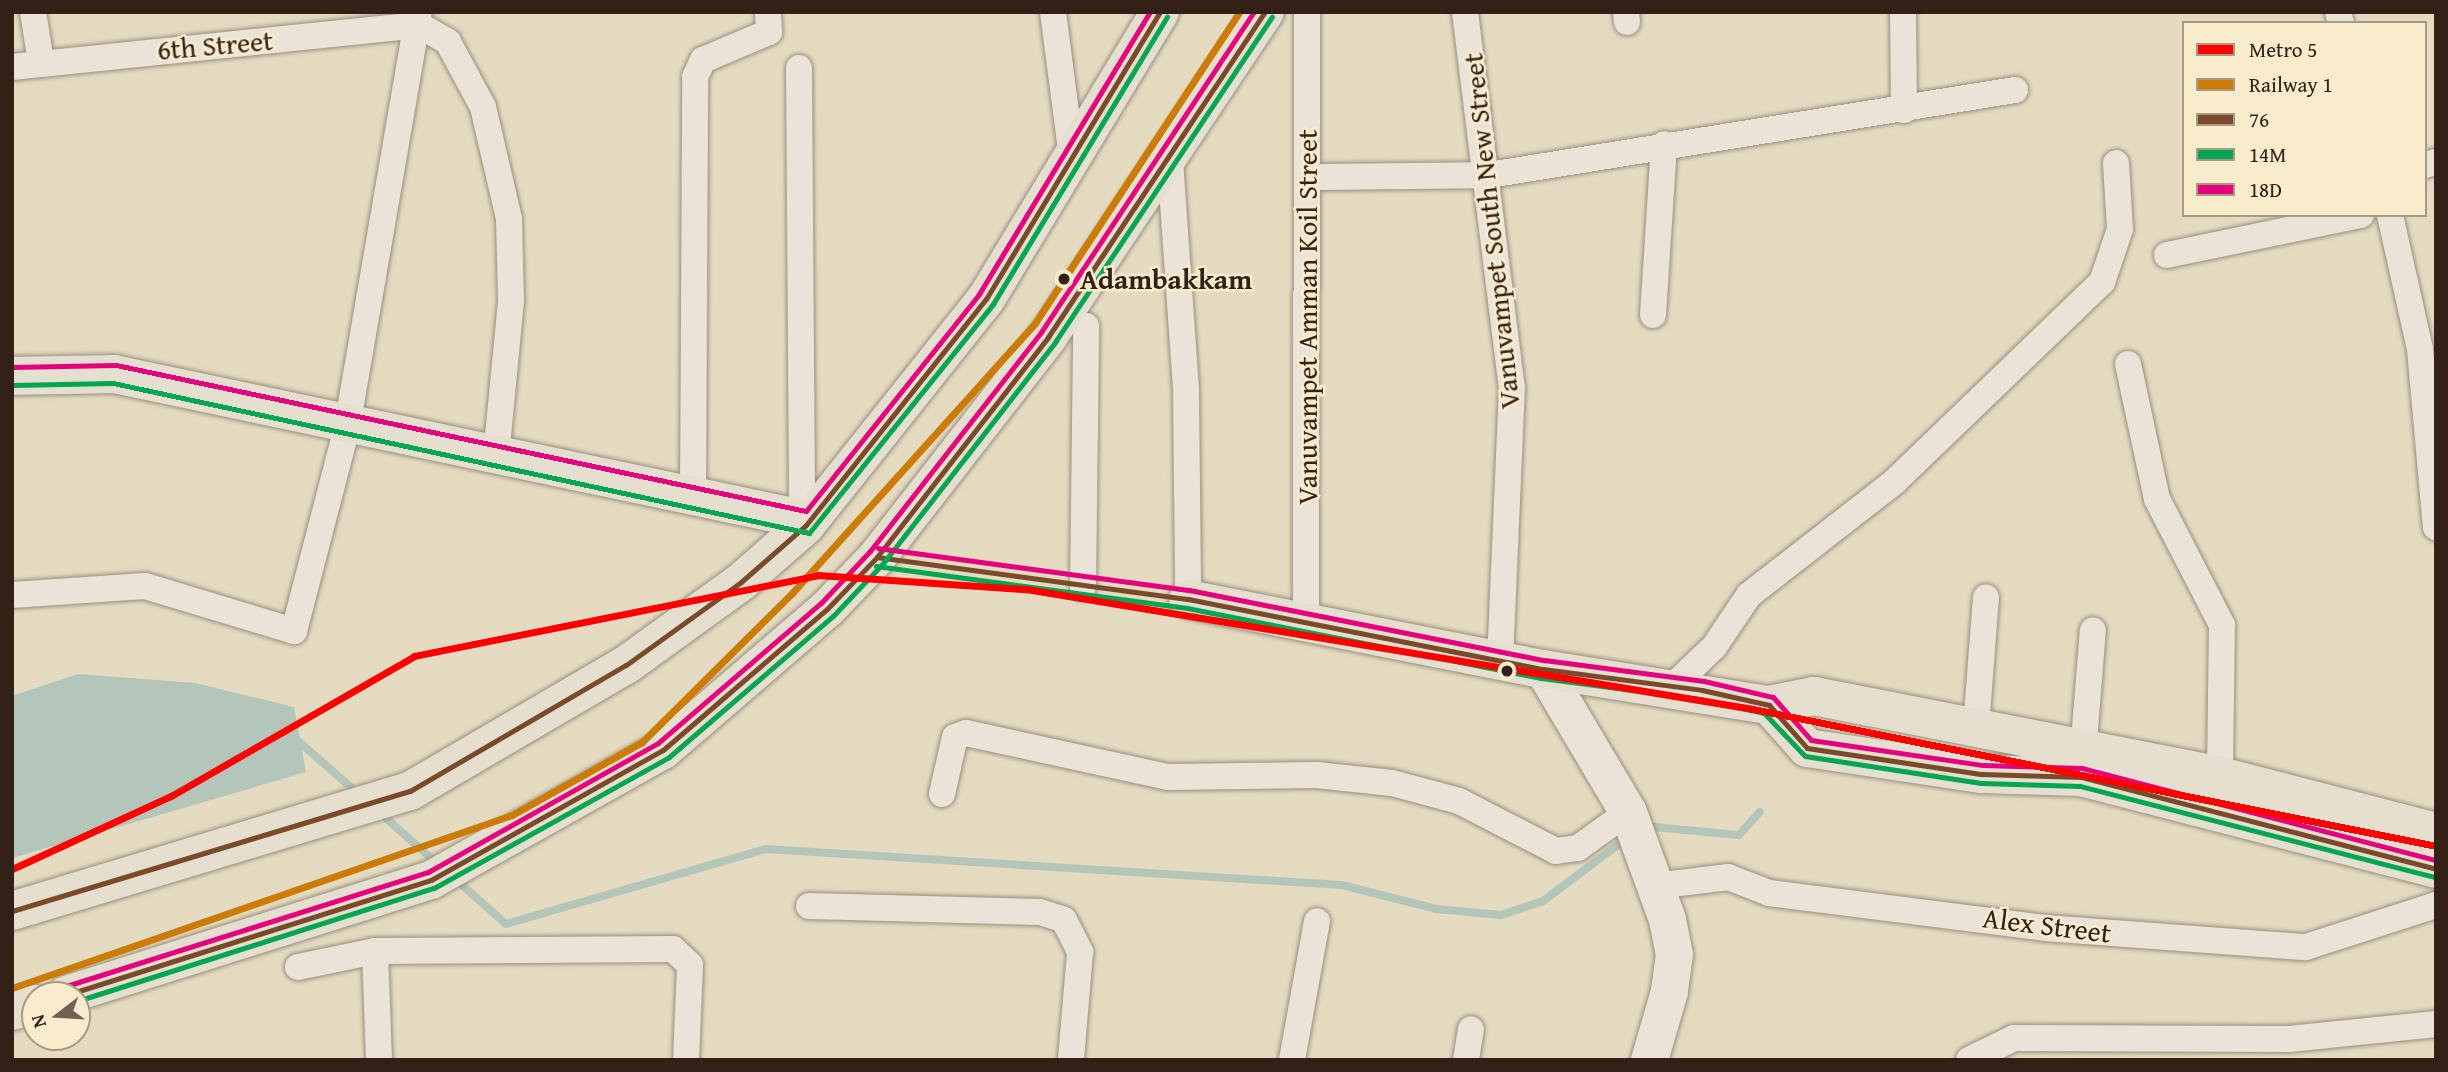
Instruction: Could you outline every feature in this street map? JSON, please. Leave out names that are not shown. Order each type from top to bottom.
[{"type":"main road","points":[[12,911],[410,791],[479,753],[678,631],[804,522],[986,299],[1160,12]]},
{"type":"main road","points":[[91,987],[431,880],[663,750],[827,609],[877,557],[1048,337],[1170,160],[1265,12]]},
{"type":"main road","points":[[12,376],[114,374],[347,427],[804,522]]},
{"type":"main road","points":[[1188,599],[1542,669],[1687,688],[1769,705],[1814,696],[1976,727],[2083,753],[2220,776],[2436,832]]},
{"type":"main road","points":[[1769,705],[1807,748],[1982,774],[2081,777],[2436,869]]},
{"type":"street","points":[[33,12],[41,62]]},
{"type":"street","points":[[693,499],[695,77],[704,60],[769,32],[768,12]]},
{"type":"street","points":[[1053,12],[1072,158]]},
{"type":"street","name":"Vanuvampet Amman Koil Street","points":[[1306,621],[1307,12]]},
{"type":"street","name":"Vanuvampet South New Street","points":[[1465,12],[1489,175],[1512,387],[1500,660]]},
{"type":"street","points":[[1903,12],[1904,110]]},
{"type":"street","points":[[12,595],[145,586],[294,631],[347,427],[419,19],[448,42],[470,75],[498,155],[509,219],[511,301],[496,457]]},
{"type":"street","name":"6th Street","points":[[12,66],[419,19]]},
{"type":"street","points":[[799,68],[804,522]]},
{"type":"street","points":[[1308,177],[1489,175],[1664,144],[1904,110],[2015,90]]},
{"type":"street","points":[[1653,315],[1664,144]]},
{"type":"street","points":[[1170,160],[1186,391],[1188,599]]},
{"type":"street","points":[[1687,688],[1749,595],[1902,475],[2102,282],[2120,229],[2116,163]]},
{"type":"street","points":[[2167,255],[2351,217]]},
{"type":"street","points":[[2389,217],[2420,349],[2436,527]]},
{"type":"street","points":[[1083,587],[1086,326]]},
{"type":"street","points":[[2128,364],[2157,499],[2222,625],[2220,776]]},
{"type":"street","points":[[1976,727],[1986,597]]},
{"type":"street","points":[[2083,753],[2093,630]]},
{"type":"street","points":[[1542,669],[1633,826],[1655,886],[1674,954],[1649,1060]]},
{"type":"street","points":[[942,794],[955,737],[966,733],[1168,776],[1317,775],[1392,783],[1459,801],[1556,852],[1578,848],[1633,826]]},
{"type":"street","name":"Alex Street","points":[[1655,886],[1728,877],[1769,893],[2045,928],[2306,947],[2436,905]]},
{"type":"street","points":[[809,906],[1040,912],[1064,920],[1080,952],[1071,1060]]},
{"type":"street","points":[[1292,1060],[1317,920]]},
{"type":"street","points":[[298,967],[375,951],[673,949],[690,965],[686,1060]]},
{"type":"street","points":[[375,951],[379,1060]]},
{"type":"street","points":[[1969,1060],[2014,1038],[2289,1039],[2436,1024]]},
{"type":"street","points":[[1466,1060],[1471,1028]]},
{"type":"shaded area","points":[[78,674],[195,683],[294,707],[306,772],[12,858],[12,696]]},
{"type":"waterway","points":[[292,743],[298,741],[360,795]]},
{"type":"waterway","points":[[1643,826],[1739,835],[1760,812]]},
{"type":"waterway","points":[[380,813],[439,865]]},
{"type":"waterway","points":[[454,878],[506,924],[766,849],[1342,885],[1436,909],[1501,915],[1543,901],[1627,838]]},
{"type":"metro line","name":"5","points":[[12,869],[171,796],[414,656],[818,575],[1026,589],[1753,709],[2436,846]]},
{"type":"rail line","name":"1","points":[[12,988],[512,815],[642,742],[793,592],[1035,323],[1239,12]]},
{"type":"transit line","name":"18D","points":[[12,367],[116,365],[806,511],[979,294],[1150,12]]},
{"type":"transit line","name":"76","points":[[12,911],[410,791],[626,665],[741,582],[806,525],[986,299],[1160,12]]},
{"type":"transit line","name":"18D","points":[[82,981],[428,872],[658,743],[821,603],[870,551],[1041,332],[1254,12]]},
{"type":"transit line","name":"76","points":[[91,987],[431,880],[663,750],[827,609],[877,557],[1048,337],[1265,12]]},
{"type":"transit line","name":"14M","points":[[12,385],[113,383],[809,533],[993,304],[1167,17]]},
{"type":"transit line","name":"14M","points":[[91,997],[434,888],[669,757],[833,616],[884,562],[1055,342],[1272,17]]},
{"type":"transit line","name":"18D","points":[[878,548],[1189,590],[1544,660],[1704,681],[1773,697],[1811,740],[1983,765],[2082,768],[2436,860]]},
{"type":"transit line","name":"76","points":[[877,557],[1188,599],[1543,669],[1702,690],[1769,705],[1807,748],[1982,774],[2081,777],[2436,869]]},
{"type":"transit line","name":"14M","points":[[876,566],[1187,608],[1541,678],[1700,699],[1764,713],[1805,756],[1981,783],[2080,786],[2434,877]]},
{"type":"place","name":"Adambakkam","points":[[1064,279]]}]
